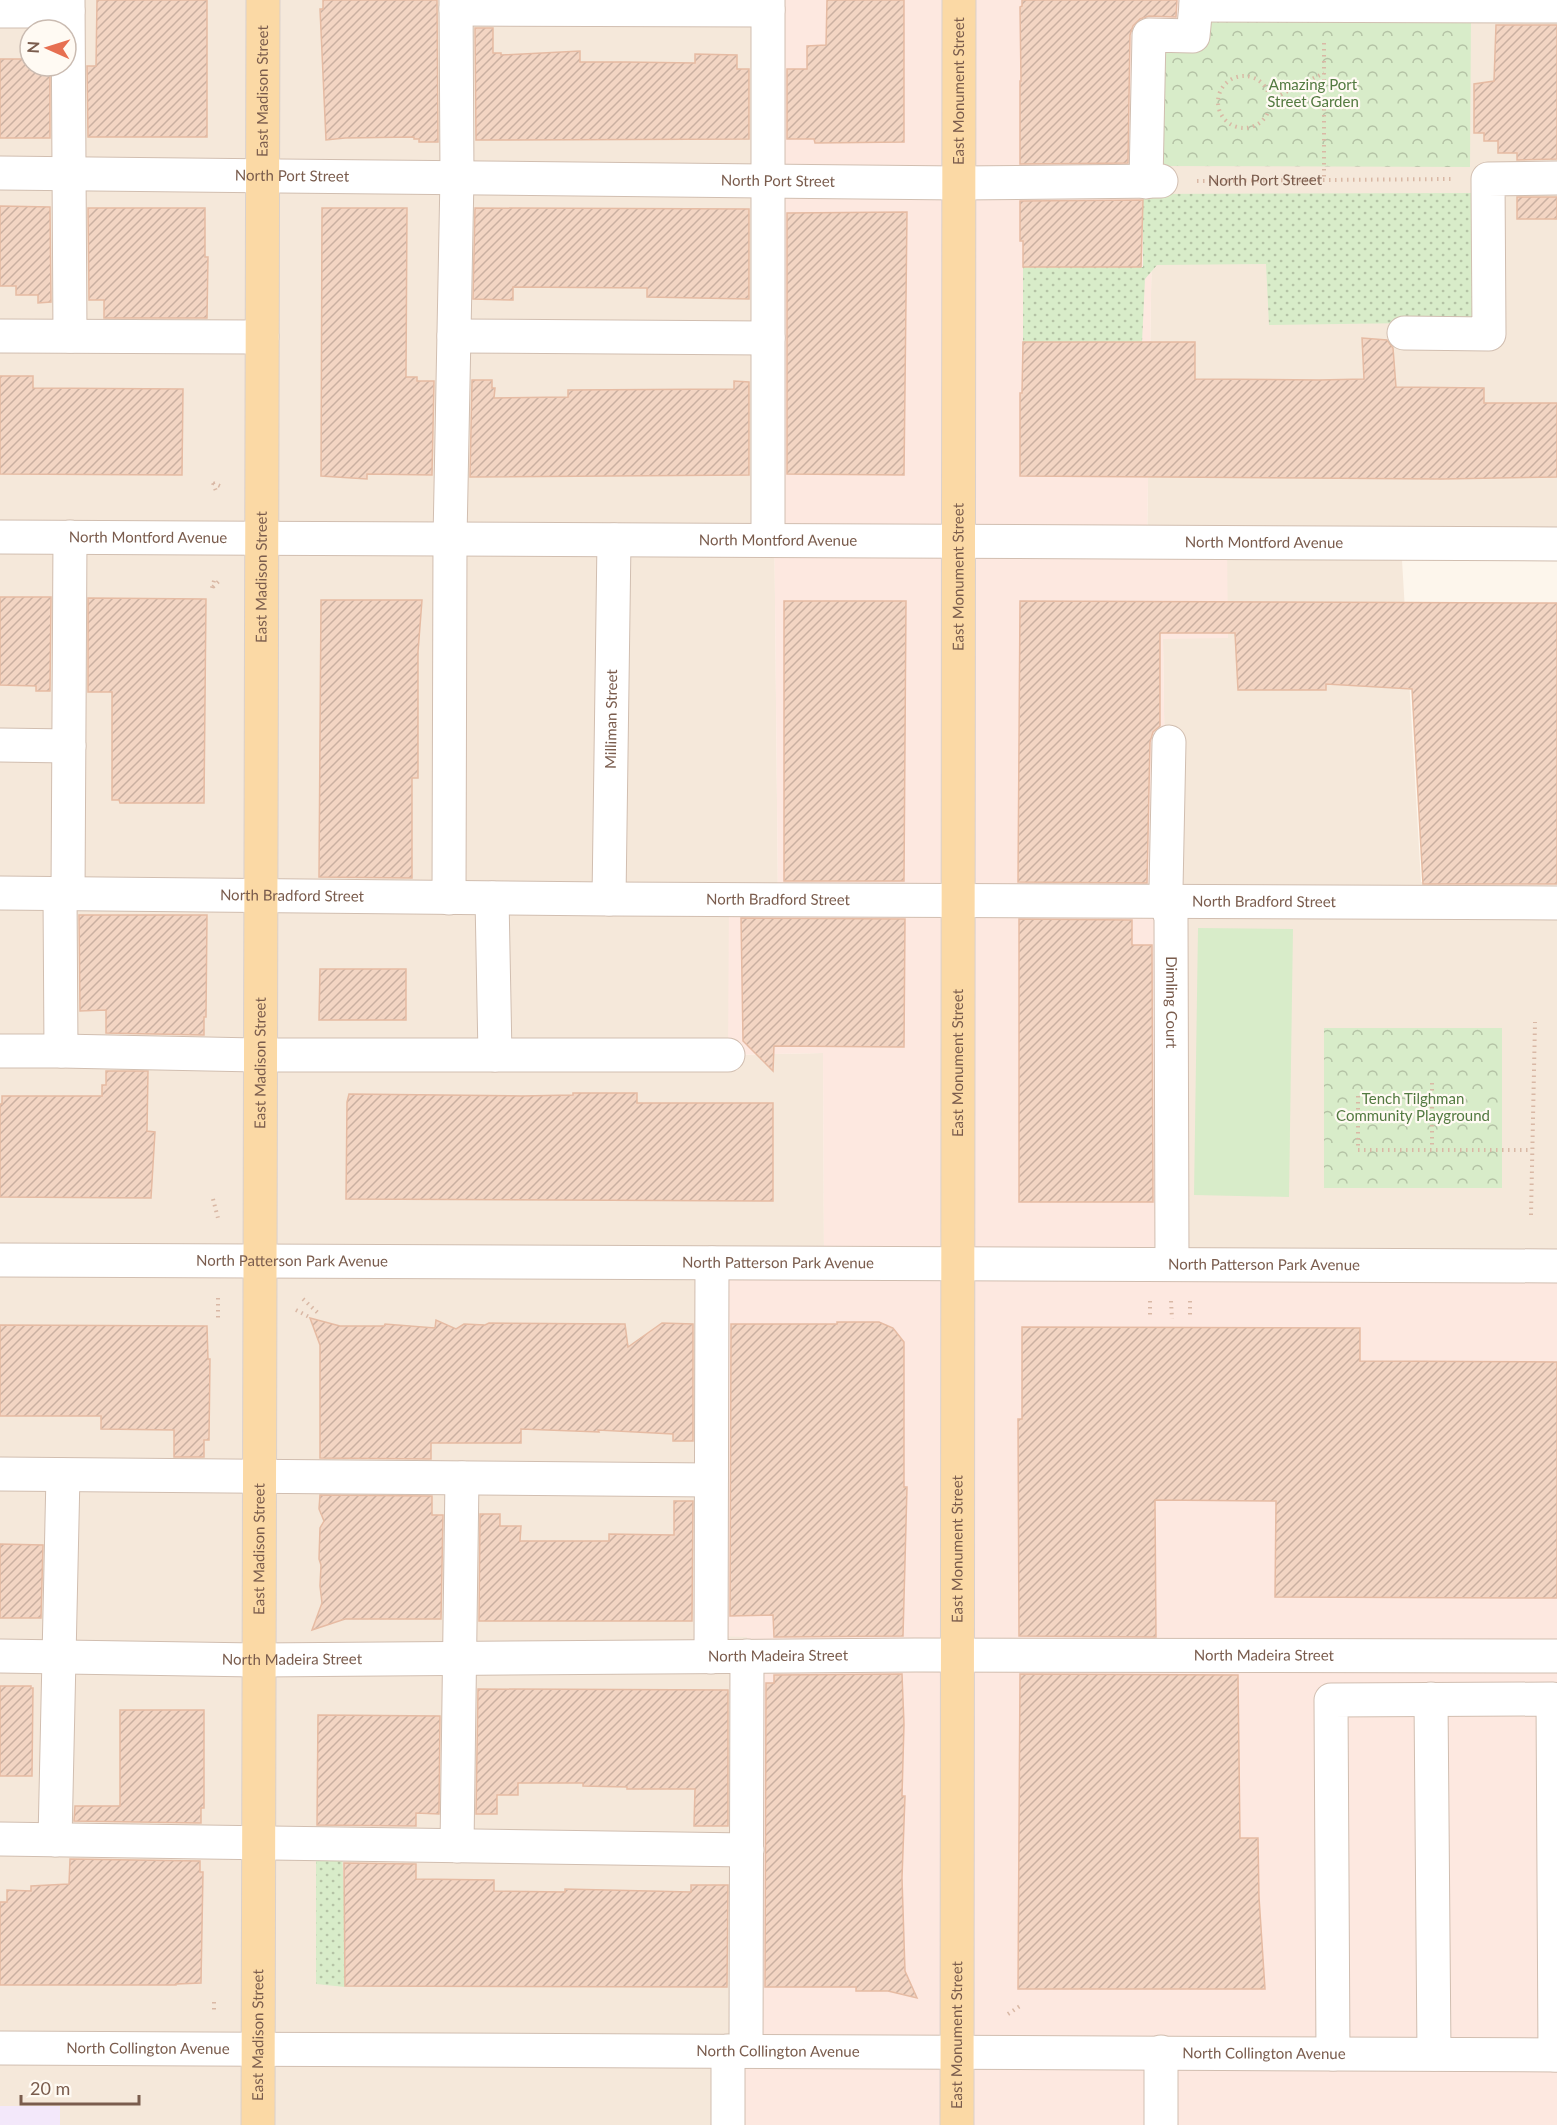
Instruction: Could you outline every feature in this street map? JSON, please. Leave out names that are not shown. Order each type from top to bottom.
[{"type":"main road","name":"East Madison Street","points":[[258,2125],[263,0]]},
{"type":"main road","name":"East Monument Street","points":[[957,2125],[959,0]]},
{"type":"street","points":[[1153,182],[1149,36],[1193,36],[1196,2],[1557,6]]},
{"type":"street","points":[[449,898],[450,539],[457,177],[456,5],[768,5],[768,540]]},
{"type":"street","points":[[0,10],[68,6],[70,336]]},
{"type":"street","name":"North Port Street","points":[[0,173],[959,183],[1153,182]]},
{"type":"street","points":[[1404,333],[1489,334],[1488,179],[1557,178]]},
{"type":"street","points":[[0,336],[262,337]]},
{"type":"street","points":[[454,336],[768,338]]},
{"type":"street","name":"North Montford Avenue","points":[[0,537],[1557,544]]},
{"type":"street","points":[[61,1051],[69,746],[70,537]]},
{"type":"street","name":"Milliman Street","points":[[609,899],[614,540]]},
{"type":"street","name":"Dimling Court","points":[[1170,742],[1166,901],[1172,918],[1172,1264]]},
{"type":"street","points":[[0,745],[69,746]]},
{"type":"street","name":"North Bradford Street","points":[[0,893],[449,898],[1557,903]]},
{"type":"street","points":[[492,898],[495,1055]]},
{"type":"street","points":[[0,1051],[261,1055],[728,1055]]},
{"type":"street","name":"North Patterson Park Avenue","points":[[0,1260],[1557,1266]]},
{"type":"street","points":[[711,1657],[712,1263]]},
{"type":"street","points":[[0,1474],[711,1480]]},
{"type":"street","points":[[55,1840],[63,1475]]},
{"type":"street","points":[[457,1846],[462,1478]]},
{"type":"street","name":"North Madeira Street","points":[[0,1656],[259,1660],[957,1655],[1557,1656]]},
{"type":"street","points":[[728,2125],[737,2051],[747,1850],[747,1656]]},
{"type":"street","points":[[1431,1699],[1434,2054]]},
{"type":"street","points":[[1333,2054],[1331,1700],[1553,1699],[1556,2055]]},
{"type":"street","points":[[0,1839],[747,1850]]},
{"type":"street","name":"North Collington Avenue","points":[[0,2048],[1556,2055]]},
{"type":"street","points":[[1161,2052],[1161,2125]]},
{"type":"path","points":[[1324,5],[1324,180]]},
{"type":"path","points":[[1270,100],[1262,84],[1247,76],[1238,77],[1223,87],[1218,104],[1225,119],[1231,124],[1246,128],[1254,126],[1266,116],[1270,100],[1324,73]]},
{"type":"path","name":"North Port Street","points":[[1153,182],[1488,179]]},
{"type":"path","points":[[216,491],[213,483],[222,487]]},
{"type":"path","points":[[215,577],[212,588],[219,581]]},
{"type":"path","points":[[1531,1215],[1535,1022]]},
{"type":"path","points":[[1432,1083],[1432,1149]]},
{"type":"path","points":[[1358,1096],[1358,1150],[1532,1149]]},
{"type":"path","points":[[219,1222],[213,1199],[221,1215]]},
{"type":"path","points":[[218,1297],[218,1320]]},
{"type":"path","points":[[1172,1297],[1172,1319]]},
{"type":"path","points":[[1190,1297],[1190,1318]]},
{"type":"path","points":[[1150,1298],[1150,1318]]},
{"type":"path","points":[[302,1299],[318,1313]]},
{"type":"path","points":[[293,1308],[311,1318]]},
{"type":"path","points":[[214,2002],[214,2014]]},
{"type":"path","points":[[1007,2014],[1020,2006]]},
{"type":"shaded area","points":[[0,0],[769,0],[778,902],[728,1055],[823,1053],[824,1263],[713,1636],[747,1636],[732,2125],[60,2125],[60,2106],[0,2106]]},
{"type":"shaded area","points":[[769,0],[1201,0],[1155,46],[1147,544],[1227,544],[1228,638],[1163,639],[1172,1264],[1557,1265],[1557,2125],[732,2125],[747,1637],[713,1636],[712,1263],[824,1263],[823,1053],[728,1055],[729,902],[778,902]]},
{"type":"shaded area","points":[[1557,0],[1557,541],[1401,543],[1421,882],[1557,901],[1557,1265],[1172,1264],[1163,639],[1147,545],[1155,46]]},
{"type":"shaded area","points":[[0,2106],[60,2106],[60,2125],[0,2125]]},
{"type":"green space","name":"Amazing Port Street Garden","points":[[1471,19],[1470,167],[1156,166],[1155,46],[1201,20]]},
{"type":"green space","points":[[1478,193],[1482,322],[1269,325],[1266,264],[1157,265],[1145,279],[1142,342],[1023,342],[1023,267],[1143,267],[1143,194]]},
{"type":"green space","points":[[1198,928],[1293,929],[1289,1197],[1194,1195]]},
{"type":"green space","name":"Tench Tilghman Community Playground","points":[[1324,1028],[1502,1028],[1502,1188],[1324,1188]]},
{"type":"green space","points":[[316,1852],[342,1854],[345,1987],[316,1984]]},
{"type":"building","points":[[97,0],[207,0],[207,137],[88,137],[87,66],[96,66]]},
{"type":"building","points":[[323,0],[437,0],[438,142],[419,142],[419,139],[414,139],[414,137],[326,140],[320,9],[323,9]]},
{"type":"building","points":[[827,0],[904,0],[904,142],[815,143],[814,139],[787,139],[787,69],[807,69],[807,46],[826,45]]},
{"type":"building","points":[[1022,0],[1177,0],[1176,17],[1149,16],[1140,19],[1133,26],[1130,35],[1128,163],[1020,164],[1020,7]]},
{"type":"building","points":[[1496,25],[1557,25],[1557,159],[1517,160],[1517,153],[1498,153],[1498,141],[1484,141],[1484,133],[1474,133],[1474,84],[1494,81]]},
{"type":"building","points":[[475,28],[493,28],[493,53],[501,53],[501,55],[580,51],[580,62],[695,63],[695,54],[737,55],[737,69],[749,69],[749,139],[476,140]]},
{"type":"building","points":[[0,59],[18,59],[18,78],[50,78],[50,138],[0,138]]},
{"type":"building","points":[[1517,197],[1557,197],[1557,219],[1517,219]]},
{"type":"building","points":[[1143,200],[1141,267],[1023,267],[1023,241],[1020,241],[1020,201]]},
{"type":"building","points":[[0,206],[50,207],[51,302],[38,303],[38,295],[16,295],[16,286],[0,286]]},
{"type":"building","points":[[88,208],[205,208],[205,257],[208,257],[207,318],[104,318],[104,300],[89,300]]},
{"type":"building","points":[[322,208],[407,208],[406,377],[417,377],[417,381],[434,381],[432,475],[367,474],[367,479],[321,476]]},
{"type":"building","points":[[475,208],[749,209],[749,299],[647,297],[647,288],[513,287],[513,300],[473,299]]},
{"type":"building","points":[[907,212],[904,475],[787,474],[787,213]]},
{"type":"building","points":[[1362,338],[1387,340],[1393,348],[1396,387],[1484,388],[1484,403],[1557,403],[1557,477],[1441,479],[1020,476],[1020,393],[1022,393],[1023,342],[1195,342],[1195,379],[1319,380],[1364,379]]},
{"type":"building","points":[[0,376],[33,376],[33,388],[183,389],[182,475],[0,474]]},
{"type":"building","points":[[472,380],[492,380],[492,388],[495,388],[494,398],[568,397],[568,390],[734,389],[734,381],[749,382],[749,475],[470,477]]},
{"type":"building","points":[[0,597],[51,597],[50,691],[36,691],[36,686],[0,685]]},
{"type":"building","points":[[88,598],[206,599],[204,803],[120,803],[119,800],[112,800],[112,692],[88,692]]},
{"type":"building","points":[[321,600],[422,600],[418,652],[418,778],[412,778],[412,878],[319,877]]},
{"type":"building","points":[[784,601],[906,601],[904,881],[784,881]]},
{"type":"building","points":[[1020,601],[1557,603],[1557,884],[1423,884],[1412,689],[1326,684],[1326,690],[1238,690],[1235,633],[1160,633],[1160,726],[1153,732],[1150,742],[1147,883],[1018,882]]},
{"type":"building","points":[[79,915],[207,915],[204,1035],[106,1033],[106,1010],[80,1011]]},
{"type":"building","points":[[741,918],[905,919],[904,1047],[774,1046],[773,1071],[743,1041]]},
{"type":"building","points":[[1019,919],[1132,920],[1132,945],[1152,945],[1153,1202],[1019,1202]]},
{"type":"building","points":[[320,969],[406,969],[406,1020],[319,1020]]},
{"type":"building","points":[[106,1071],[148,1071],[147,1131],[155,1132],[151,1198],[0,1197],[0,1104],[2,1104],[2,1096],[102,1096],[102,1085],[106,1085]]},
{"type":"building","points":[[573,1093],[637,1093],[637,1103],[773,1103],[773,1201],[346,1199],[349,1094],[522,1096],[573,1095]]},
{"type":"building","points":[[310,1318],[340,1326],[384,1326],[385,1324],[435,1328],[436,1320],[456,1329],[464,1324],[485,1325],[489,1323],[625,1324],[628,1347],[662,1323],[693,1324],[693,1441],[673,1441],[673,1434],[521,1429],[521,1443],[431,1443],[431,1459],[320,1458],[320,1345]]},
{"type":"building","points":[[837,1322],[879,1322],[893,1328],[904,1342],[904,1487],[907,1487],[903,1636],[774,1637],[773,1615],[730,1616],[731,1324],[837,1324]]},
{"type":"building","points":[[0,1325],[207,1326],[208,1359],[210,1359],[209,1440],[204,1440],[204,1457],[174,1457],[174,1430],[101,1429],[101,1416],[0,1416]]},
{"type":"building","points":[[1022,1327],[1360,1328],[1360,1361],[1557,1362],[1557,1598],[1275,1597],[1276,1501],[1155,1500],[1156,1637],[1019,1636],[1018,1419],[1022,1419]]},
{"type":"building","points":[[320,1495],[432,1496],[432,1515],[443,1515],[441,1619],[345,1619],[312,1630],[322,1603],[319,1559],[320,1528],[324,1521],[319,1509]]},
{"type":"building","points":[[674,1501],[693,1501],[692,1621],[479,1621],[480,1514],[500,1514],[500,1526],[521,1526],[520,1541],[609,1541],[609,1534],[674,1535]]},
{"type":"building","points":[[0,1544],[43,1545],[41,1618],[0,1618]]},
{"type":"building","points":[[902,1674],[904,1724],[902,1796],[905,1796],[902,1878],[905,1971],[917,1998],[888,1991],[856,1991],[856,1987],[765,1987],[766,1683],[774,1683],[774,1675]]},
{"type":"building","points":[[1020,1674],[1238,1675],[1240,1838],[1258,1838],[1265,1989],[1018,1989]]},
{"type":"building","points":[[0,1686],[31,1686],[33,1688],[32,1776],[0,1776]]},
{"type":"building","points":[[478,1689],[728,1690],[728,1826],[694,1826],[695,1789],[627,1789],[627,1787],[583,1786],[583,1783],[518,1783],[518,1795],[497,1795],[497,1814],[476,1814]]},
{"type":"building","points":[[120,1710],[204,1710],[204,1808],[201,1808],[201,1823],[74,1821],[75,1806],[120,1806]]},
{"type":"building","points":[[318,1715],[440,1716],[439,1814],[416,1813],[416,1826],[317,1825]]},
{"type":"building","points":[[70,1859],[200,1861],[200,1872],[203,1872],[201,1983],[0,1985],[0,1902],[7,1902],[7,1890],[31,1891],[31,1886],[69,1884]]},
{"type":"building","points":[[344,1863],[416,1864],[416,1879],[494,1880],[494,1891],[565,1892],[565,1889],[691,1892],[691,1885],[728,1885],[727,1987],[345,1986]]}]
